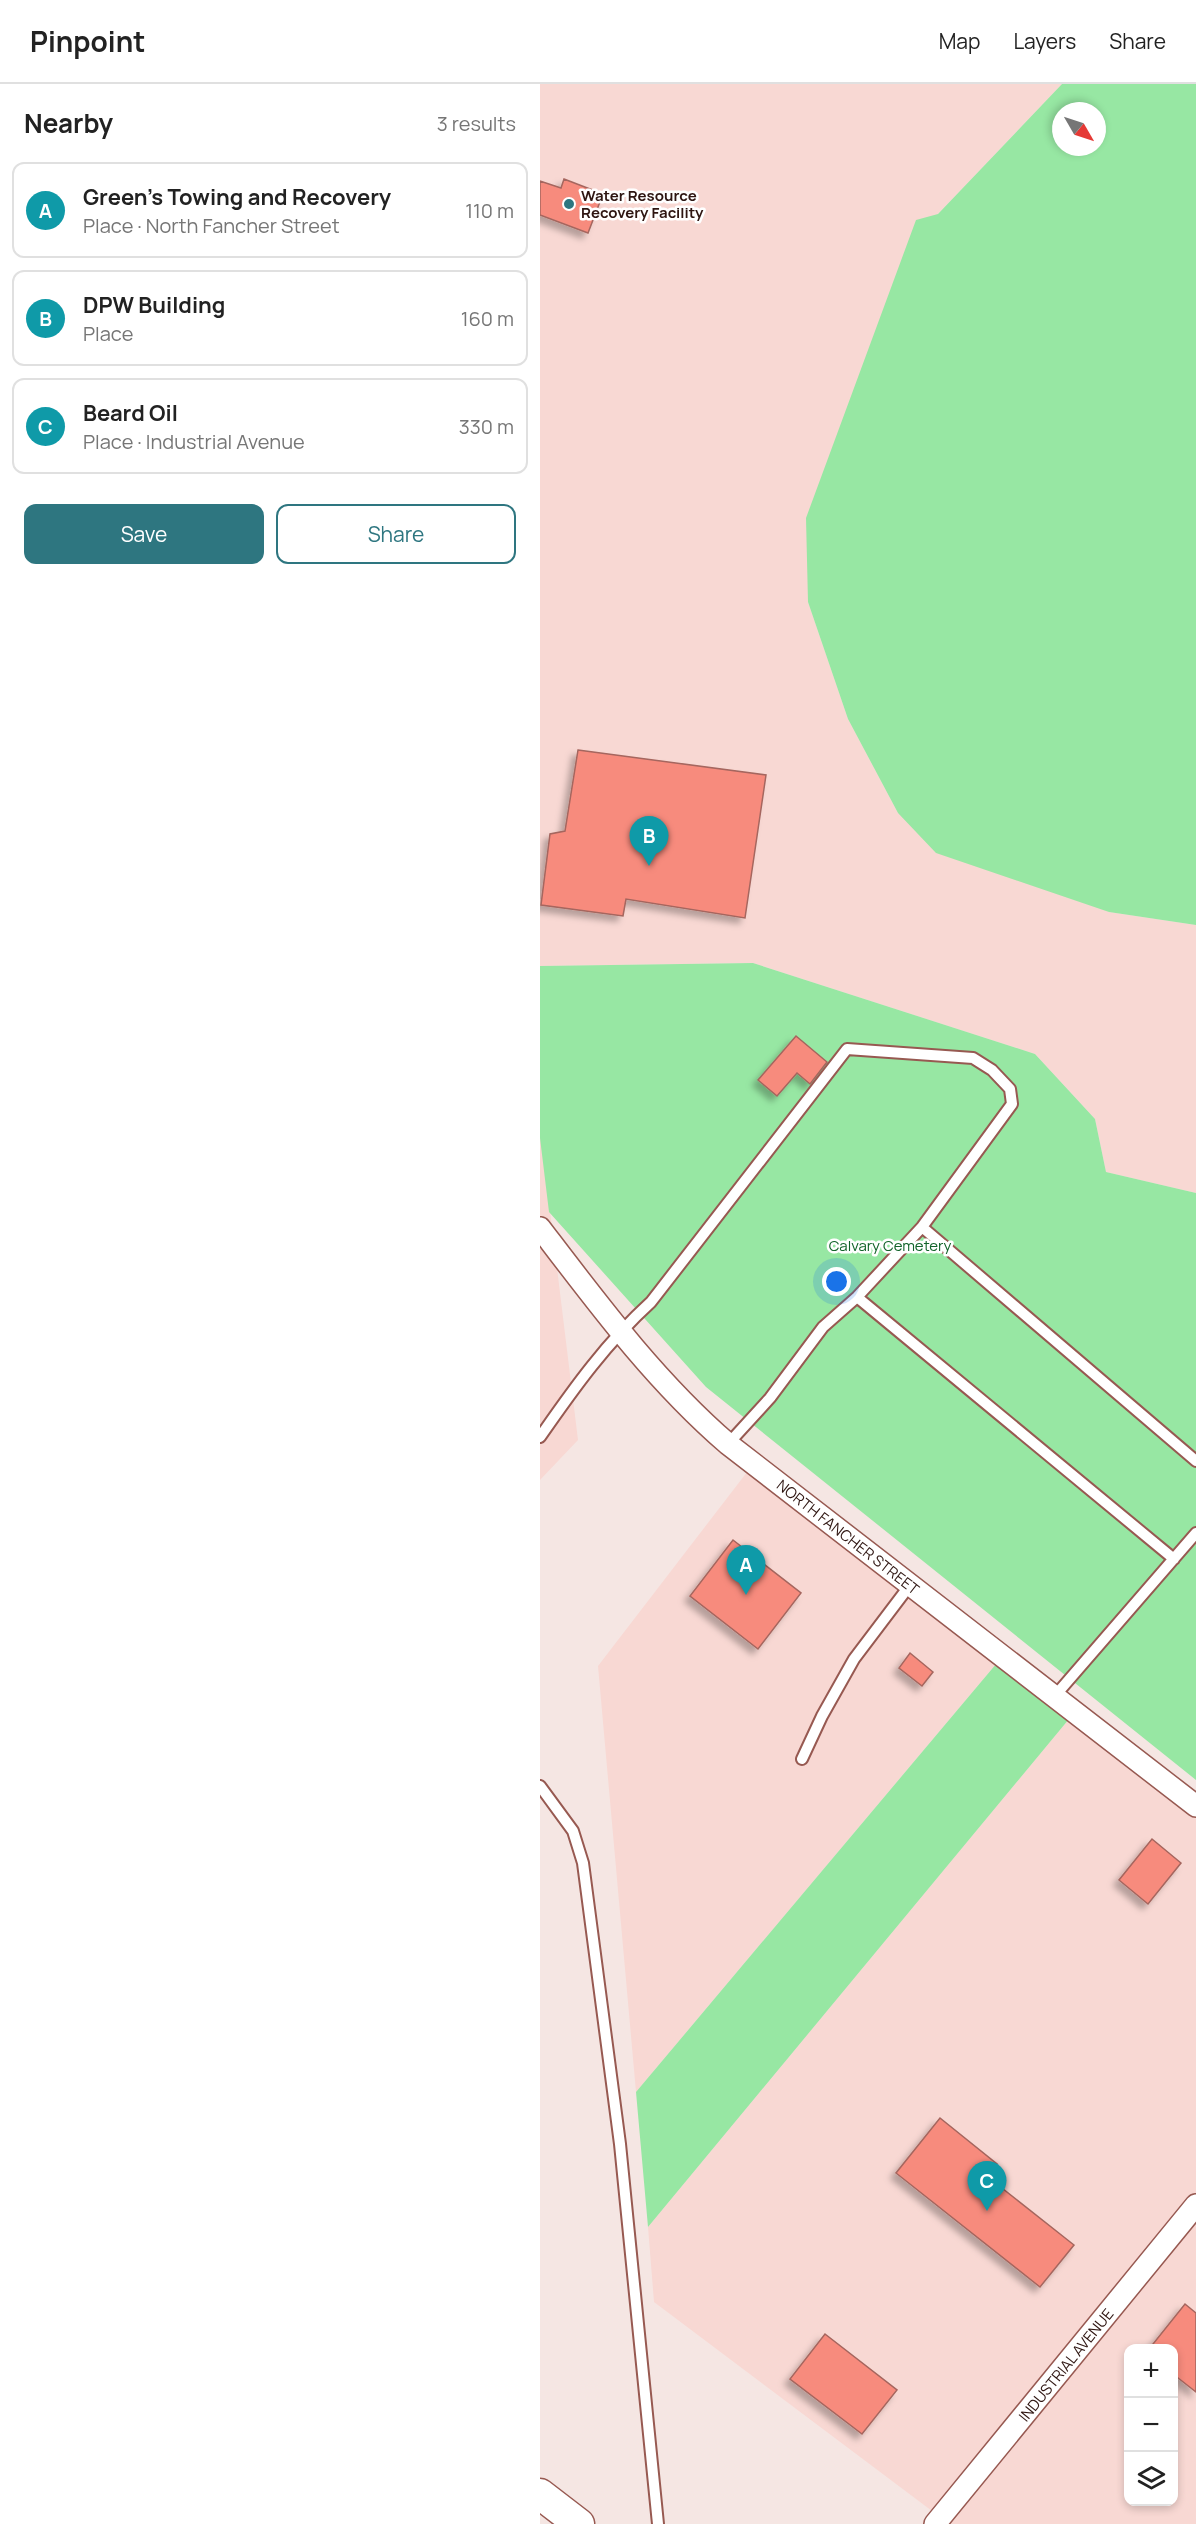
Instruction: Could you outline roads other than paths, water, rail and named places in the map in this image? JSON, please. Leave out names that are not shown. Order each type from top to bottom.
[{"type":"main road","points":[[540,2494],[576,2523]]},
{"type":"street","name":"NORTH FANCHER STREET","points":[[540,1228],[619,1331],[687,1409],[728,1444],[1196,1806]]},
{"type":"street","name":"INDUSTRIAL AVENUE","points":[[935,2524],[1196,2205]]},
{"type":"lane","points":[[540,1437],[619,1331],[651,1302],[847,1049],[973,1058],[992,1070],[1010,1089],[1012,1104],[922,1227],[857,1297],[824,1327],[770,1398],[728,1444]]},
{"type":"lane","points":[[922,1227],[1196,1461]]},
{"type":"lane","points":[[857,1297],[1174,1559]]},
{"type":"lane","points":[[1054,1697],[1196,1533]]},
{"type":"lane","points":[[802,1759],[822,1716],[854,1659],[910,1585]]},
{"type":"lane","points":[[540,1785],[573,1831],[583,1863],[621,2156],[658,2524]]},
{"type":"place","name":"Water Resource Recovery Facility","points":[[569,204]]},
{"type":"place","name":"DPW Building","points":[[649,866]]},
{"type":"place","name":"Green's Towing and Recovery","points":[[746,1595]]},
{"type":"place","name":"Beard Oil","points":[[987,2211]]},
{"type":"park label","name":"Calvary Cemetery","points":[[890,1245]]}]
